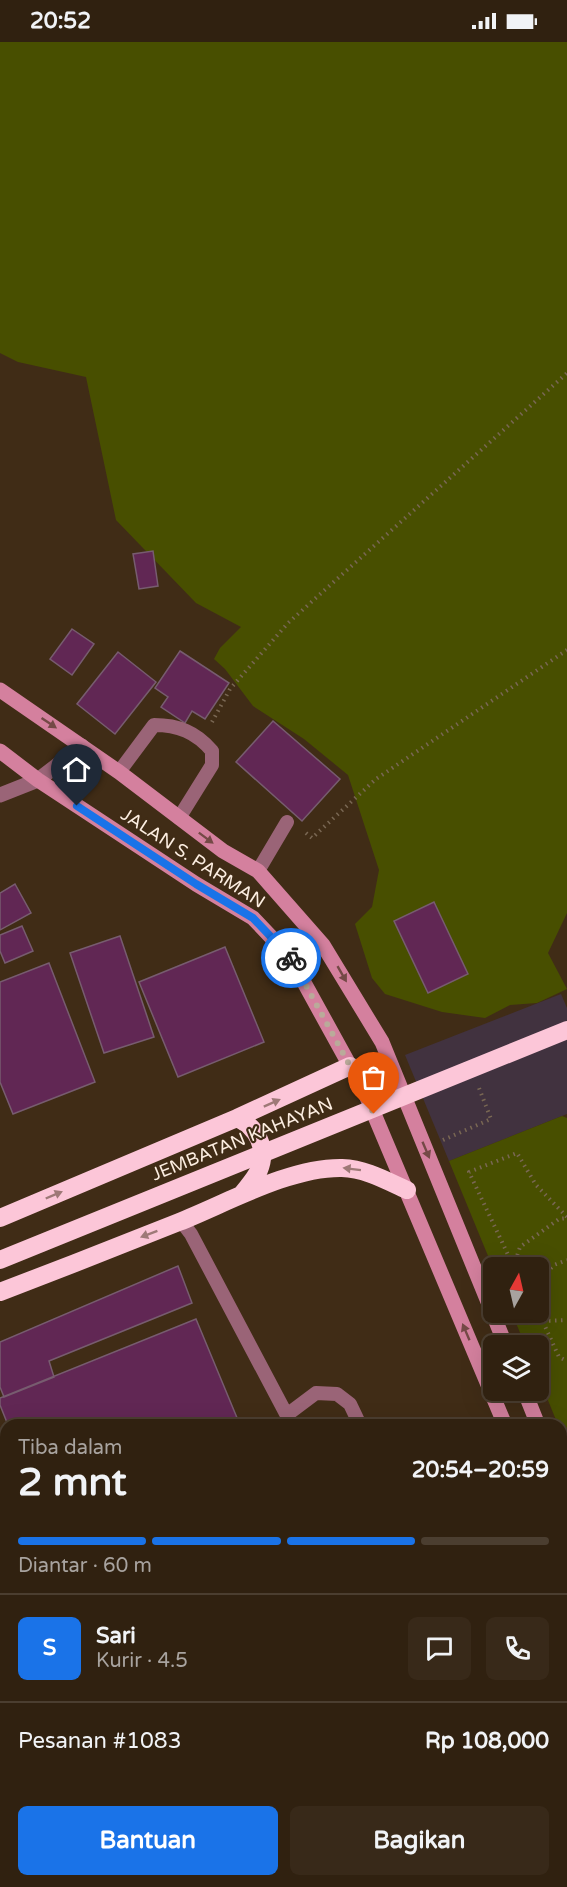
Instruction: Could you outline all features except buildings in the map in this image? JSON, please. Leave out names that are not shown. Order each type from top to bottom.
[{"type":"highway","name":"JEMBATAN KAHAYAN","points":[[0,1260],[567,1030]]},
{"type":"highway","points":[[0,1218],[237,1118],[350,1066]]},
{"type":"highway","points":[[237,1118],[248,1123],[258,1136],[261,1146],[260,1168],[241,1195]]},
{"type":"highway","points":[[0,1292],[241,1195],[308,1171],[342,1168],[368,1171],[406,1190]]},
{"type":"main road","name":"JALAN S. PARMAN","points":[[0,690],[119,772],[223,851],[258,871],[322,945],[382,1042],[502,1335]]},
{"type":"main road","name":"JALAN S. PARMAN","points":[[0,751],[38,780],[196,884],[253,918],[290,957],[366,1095],[502,1419]]},
{"type":"main road","points":[[528,1401],[536,1419]]},
{"type":"street","points":[[0,795],[38,780],[82,746]]},
{"type":"lane","points":[[119,772],[154,725],[173,725],[202,740],[212,751],[212,765],[179,818]]},
{"type":"lane","points":[[258,871],[287,822]]},
{"type":"lane","points":[[181,1221],[290,1419],[316,1393],[337,1394],[350,1404],[357,1419]]},
{"type":"path","points":[[202,740],[230,689],[288,623],[567,374]]},
{"type":"path","points":[[287,822],[312,838],[376,779],[567,650]]},
{"type":"path","points":[[436,1142],[491,1119],[476,1078]]},
{"type":"path","points":[[510,1257],[469,1172],[517,1153],[536,1185],[567,1218]]},
{"type":"path","points":[[517,1257],[520,1247],[559,1219],[567,1218]]},
{"type":"path","points":[[549,1271],[555,1265],[567,1260]]},
{"type":"path","points":[[549,1321],[567,1320]]},
{"type":"path","points":[[544,1323],[559,1357],[567,1361]]},
{"type":"shaded area","points":[[561,994],[567,1008],[567,1114],[449,1161],[405,1055]]},
{"type":"green space","points":[[0,42],[567,42],[567,913],[548,953],[567,989],[537,1003],[510,1005],[485,1018],[442,1012],[385,994],[372,978],[355,924],[372,907],[379,870],[348,775],[304,739],[253,706],[225,669],[214,659],[220,648],[241,627],[196,603],[116,520],[86,377],[18,362],[0,353]]},
{"type":"green space","points":[[562,1116],[567,1118],[567,1419],[556,1419],[548,1401],[549,1335],[521,1335],[516,1323],[549,1323],[549,1257],[488,1257],[449,1161]]},
{"type":"way so far","points":[[291,958],[366,1095],[374,1114]]},
{"type":"route","points":[[77,806],[196,884],[253,918],[291,958]]}]
